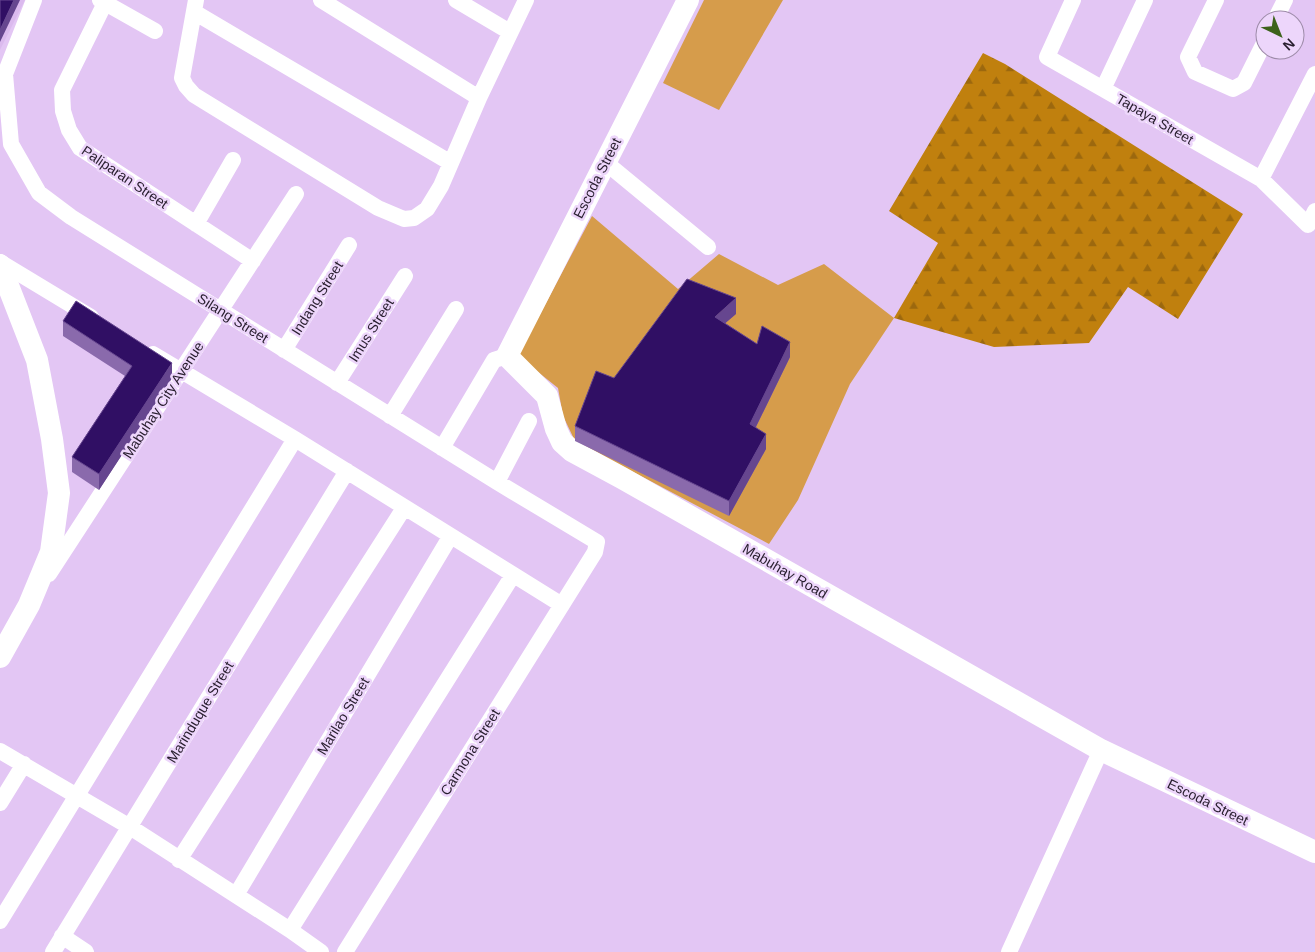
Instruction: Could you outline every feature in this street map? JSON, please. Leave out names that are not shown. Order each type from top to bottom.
[{"type":"street","name":"Silang Street","points":[[34,0],[5,74],[11,144],[39,194],[71,217],[596,542],[595,552]]},
{"type":"street","points":[[321,0],[479,98]]},
{"type":"street","points":[[456,0],[510,32]]},
{"type":"street","points":[[451,163],[195,6],[182,78],[194,95],[378,208],[404,219],[414,218],[427,209],[441,186],[451,163],[479,98],[526,0]]},
{"type":"street","name":"Escoda Street","points":[[507,356],[688,0]]},
{"type":"street","name":"Tapaya Street","points":[[1073,0],[1047,57],[1261,179],[1311,218]]},
{"type":"street","points":[[1103,89],[1145,0]]},
{"type":"street","points":[[1216,0],[1188,57],[1195,72],[1232,89],[1244,83],[1255,60]]},
{"type":"street","points":[[103,2],[155,31]]},
{"type":"street","name":"Paliparan Street","points":[[103,2],[62,90],[63,111],[69,130],[80,148],[252,261]]},
{"type":"street","points":[[1261,179],[1315,74]]},
{"type":"street","points":[[196,224],[233,160]]},
{"type":"street","points":[[605,162],[708,246]]},
{"type":"street","name":"Mabuhay City Avenue","points":[[0,656],[29,605],[296,194]]},
{"type":"street","name":"Indang Street","points":[[284,350],[349,245]]},
{"type":"street","name":"Mabuhay City Avenue","points":[[0,264],[37,360],[52,439],[59,492],[51,552],[29,605]]},
{"type":"street","points":[[0,264],[107,326]]},
{"type":"street","name":"Imus Street","points":[[337,383],[405,276]]},
{"type":"street","points":[[390,416],[456,309]]},
{"type":"street","points":[[140,346],[295,439],[562,605]]},
{"type":"street","points":[[442,448],[494,360],[507,356]]},
{"type":"street","name":"Mabuhay Road","points":[[507,356],[547,396],[562,442],[572,452],[1101,750]]},
{"type":"street","points":[[497,482],[529,421]]},
{"type":"street","points":[[0,921],[295,439]]},
{"type":"street","name":"Marinduque Street","points":[[53,952],[347,472]]},
{"type":"street","points":[[180,860],[404,508]]},
{"type":"street","name":"Marilao Street","points":[[236,895],[450,537]]},
{"type":"street","name":"Carmona Street","points":[[345,952],[595,552]]},
{"type":"street","points":[[290,930],[513,575]]},
{"type":"street","points":[[1009,952],[1101,750]]},
{"type":"street","name":"Escoda Street","points":[[1101,750],[1315,852]]},
{"type":"street","points":[[0,751],[130,828],[290,930],[320,952]]},
{"type":"street","points":[[0,802],[24,764]]},
{"type":"street","points":[[62,936],[86,952]]},
{"type":"shaded area","points":[[0,0],[25,0],[0,50]]},
{"type":"shaded area","points":[[704,0],[783,0],[719,110],[663,83]]},
{"type":"shaded area","points":[[592,216],[678,289],[719,254],[778,285],[824,264],[894,318],[850,384],[798,500],[769,544],[575,441],[563,416],[558,388],[518,356]]},
{"type":"green space","points":[[983,53],[1005,64],[1243,214],[1178,319],[1128,287],[1089,343],[994,347],[894,318],[938,243],[889,211]]},
{"type":"building","points":[[0,0],[14,0],[0,30]]},
{"type":"building","points":[[687,279],[736,298],[715,317],[757,344],[762,326],[790,342],[750,424],[766,434],[729,501],[575,426],[596,371],[614,378]]},
{"type":"building","points":[[76,301],[172,363],[99,474],[72,457],[132,366],[63,321]]}]
